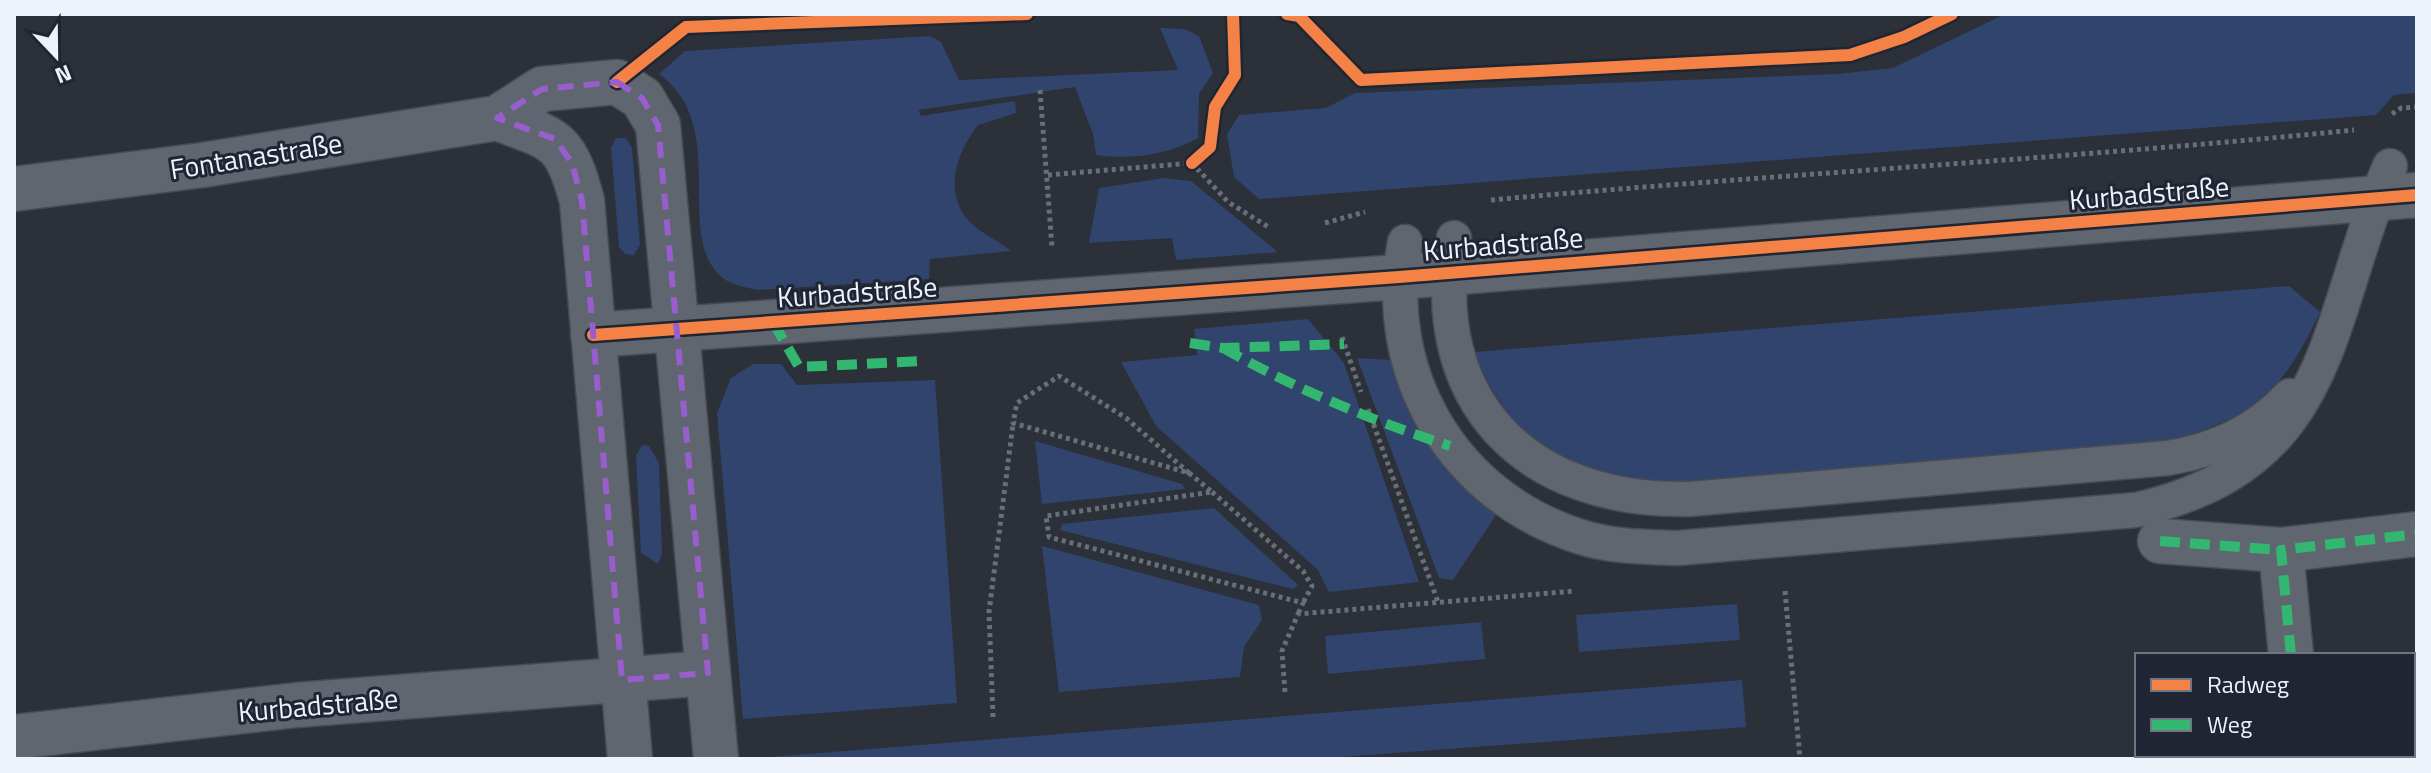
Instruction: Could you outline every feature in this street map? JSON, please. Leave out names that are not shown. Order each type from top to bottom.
[{"type":"street","points":[[497,118],[542,89],[617,82],[642,98],[658,125],[716,759]]},
{"type":"street","name":"Fontanastraße","points":[[14,189],[203,165],[497,118]]},
{"type":"street","points":[[497,118],[555,139],[572,163],[582,201],[630,759]]},
{"type":"street","name":"Kurbadstraße","points":[[593,335],[1322,282],[1402,259],[2394,187]]},
{"type":"street","points":[[2160,541],[2281,550],[2417,534]]},
{"type":"street","points":[[2281,550],[2291,653]]},
{"type":"street","name":"Kurbadstraße","points":[[14,737],[297,705],[708,673]]},
{"type":"lane","points":[[1451,256],[1451,334],[1471,389],[1503,434],[1541,466],[1568,481],[1623,497],[1656,500],[2168,458],[2199,453],[2226,443],[2277,411],[2315,365],[2394,187]]},
{"type":"lane","points":[[1402,259],[1398,310],[1410,369],[1433,420],[1465,463],[1506,500],[1557,529],[1584,538],[1643,547],[1678,548],[2136,510],[2198,493],[2253,461],[2295,416],[2323,362],[2340,307]]},
{"type":"path","points":[[1040,90],[1053,260]]},
{"type":"path","points":[[2382,121],[2401,108],[2417,107]]},
{"type":"path","points":[[1477,202],[1762,176],[2208,144],[2357,129]]},
{"type":"path","points":[[1048,175],[1197,159],[1228,202],[1281,234],[1322,282],[1438,602]]},
{"type":"path","points":[[1309,227],[1366,211]]},
{"type":"path","points":[[993,717],[989,612],[1013,423],[1017,403],[1059,376],[1126,418],[1303,571],[1312,586],[1282,651],[1285,692]]},
{"type":"path","points":[[1013,423],[1189,473]]},
{"type":"path","points":[[1212,492],[1046,516],[1049,537],[1303,603]]},
{"type":"path","points":[[1784,575],[1800,759]]},
{"type":"path","points":[[1298,614],[1580,591]]},
{"type":"highlighted area","points":[[617,82],[642,98],[658,125],[708,673],[622,680],[582,201],[572,163],[555,139],[497,118],[542,89]]},
{"type":"shaded area","points":[[2005,14],[2417,14],[2417,93],[2394,95],[2376,115],[1259,199],[1234,177],[1227,134],[1239,115],[1326,108],[1355,93],[1837,74],[1893,68]]},
{"type":"shaded area","points":[[1160,28],[1184,29],[1199,36],[1213,73],[1199,94],[1198,138],[1174,149],[1122,157],[1096,155],[1093,134],[1075,87],[918,110],[921,116],[1015,101],[1016,113],[978,125],[970,136],[959,160],[955,186],[961,211],[970,222],[1011,251],[930,259],[929,279],[758,290],[726,281],[706,255],[701,231],[697,147],[692,120],[680,95],[659,74],[685,51],[930,36],[941,42],[959,80],[1178,70]]},
{"type":"shaded area","points":[[616,138],[626,138],[632,148],[640,245],[634,255],[625,254],[619,247],[611,148]]},
{"type":"shaded area","points":[[1164,178],[1191,181],[1278,252],[1176,260],[1172,238],[1089,243],[1099,188]]},
{"type":"shaded area","points":[[2289,286],[2320,312],[2293,362],[2264,397],[2246,410],[2201,431],[2172,440],[1703,482],[1671,483],[1610,477],[1563,460],[1515,422],[1491,389],[1475,352]]},
{"type":"shaded area","points":[[1308,319],[1344,363],[1419,582],[1329,592],[1318,570],[1156,426],[1121,362],[1197,355],[1194,329]]},
{"type":"shaded area","points":[[1357,358],[1393,360],[1498,512],[1453,580],[1439,578]]},
{"type":"shaded area","points":[[753,364],[781,364],[797,385],[935,380],[957,703],[743,719],[717,413],[731,378]]},
{"type":"shaded area","points":[[1035,441],[1182,484],[1185,489],[1042,504]]},
{"type":"shaded area","points":[[642,445],[649,446],[659,463],[662,554],[658,564],[641,553],[636,456]]},
{"type":"shaded area","points":[[1214,508],[1298,585],[1293,589],[1060,530],[1062,524]]},
{"type":"shaded area","points":[[1042,546],[1259,605],[1262,620],[1244,647],[1240,677],[1059,692]]},
{"type":"shaded area","points":[[1737,604],[1740,640],[1579,652],[1576,615]]},
{"type":"shaded area","points":[[1481,622],[1485,659],[1328,674],[1325,636]]},
{"type":"shaded area","points":[[1742,680],[1746,727],[1315,759],[744,759]]},
{"type":"marked path","points":[[773,322],[799,367],[924,361]]},
{"type":"marked path","points":[[1190,343],[1223,348],[1344,344]]},
{"type":"marked path","points":[[1223,348],[1334,403],[1450,446]]},
{"type":"marked path","points":[[2291,653],[2281,550],[2417,534]]},
{"type":"marked path","points":[[2160,541],[2281,550]]},
{"type":"cycle path","points":[[617,82],[686,27],[1027,14]]},
{"type":"cycle path","points":[[1192,163],[1210,147],[1215,107],[1235,75],[1233,14]]},
{"type":"cycle path","points":[[1287,14],[1299,16],[1361,80],[1850,55],[1904,37],[1952,14]]},
{"type":"cycle path","points":[[593,335],[1399,277],[2417,195]]}]
